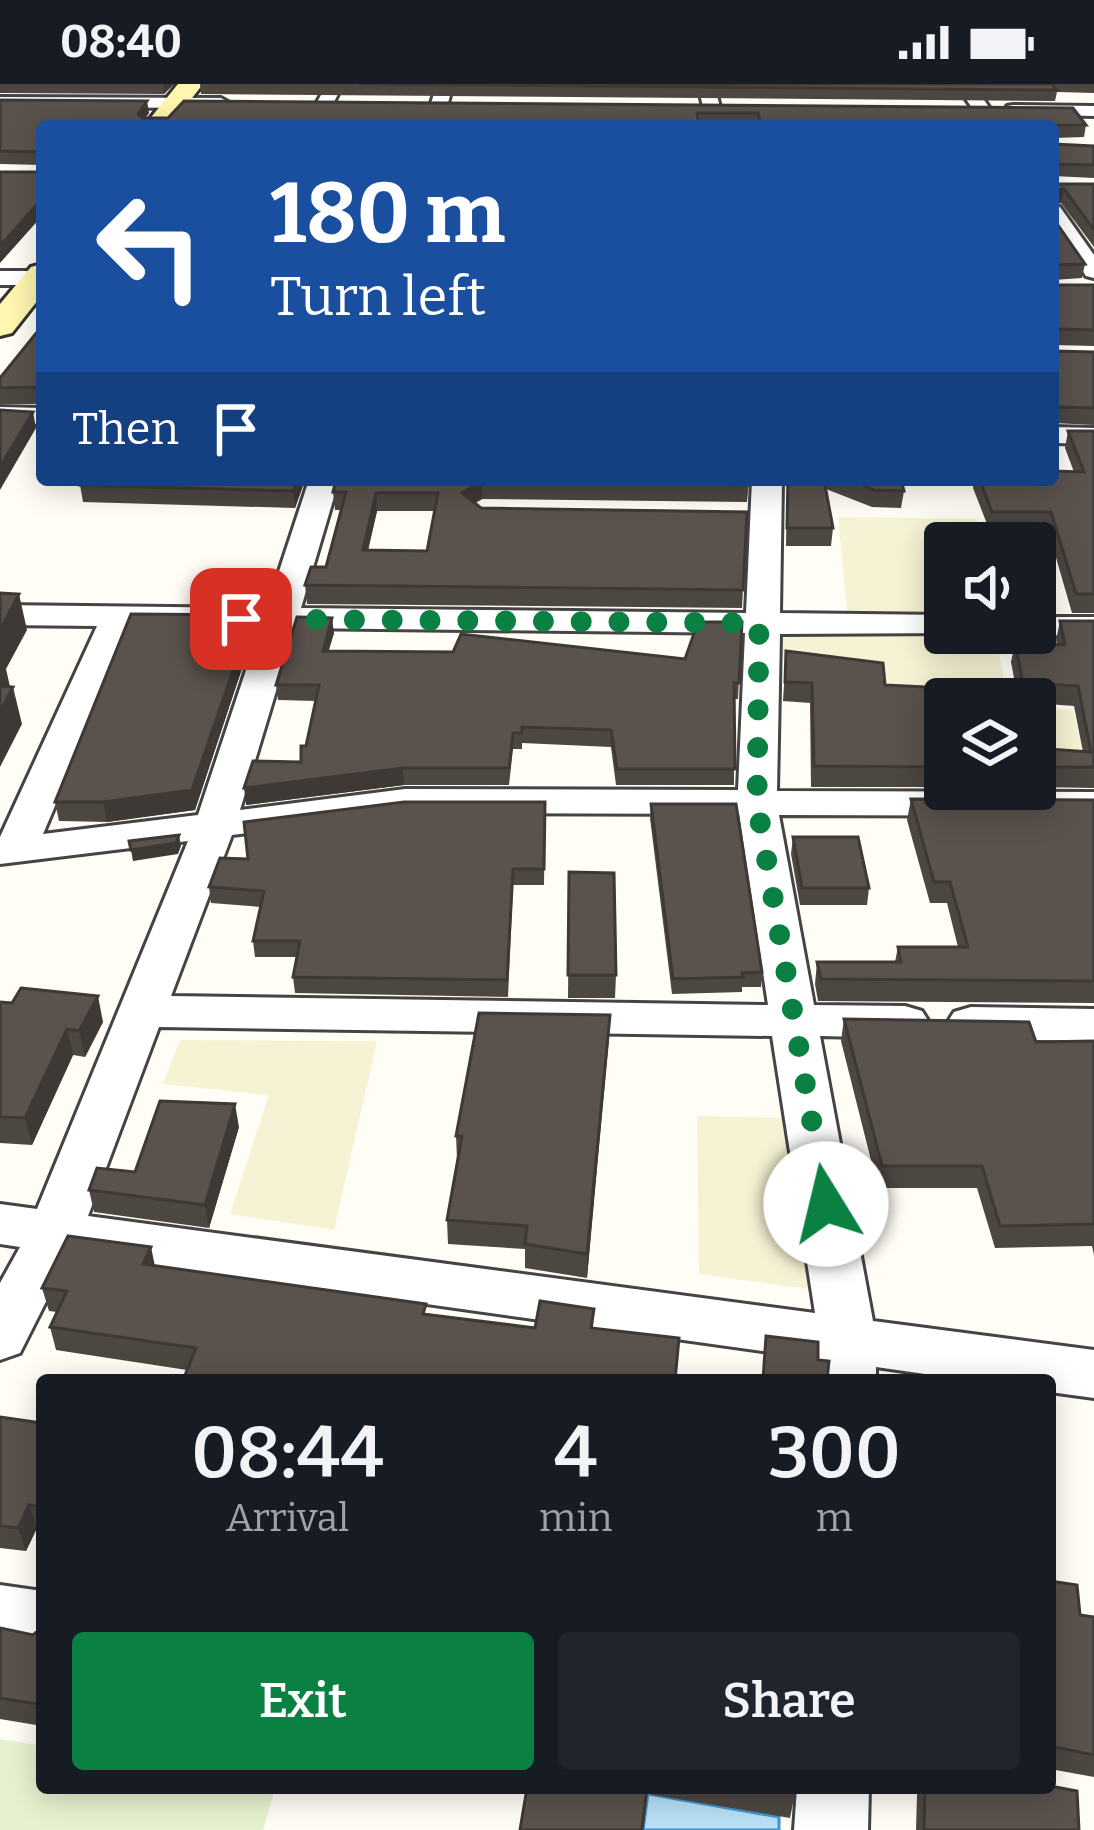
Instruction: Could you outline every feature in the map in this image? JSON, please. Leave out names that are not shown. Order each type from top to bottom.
[{"type":"main road","points":[[163,120],[183,93]]},
{"type":"main road","points":[[0,326],[36,283]]},
{"type":"street","points":[[0,118],[9,102],[37,84]]},
{"type":"street","points":[[316,120],[334,84]]},
{"type":"street","points":[[435,120],[445,84]]},
{"type":"street","points":[[706,84],[714,117]]},
{"type":"street","points":[[964,84],[988,118]]},
{"type":"street","points":[[9,102],[183,93],[239,103]]},
{"type":"street","points":[[303,104],[347,104]]},
{"type":"street","points":[[416,105],[461,106]]},
{"type":"street","points":[[688,107],[714,117],[734,108]]},
{"type":"street","points":[[959,110],[988,118],[1094,111]]},
{"type":"street","points":[[1073,237],[1094,272]]},
{"type":"street","points":[[0,278],[36,277]]},
{"type":"street","points":[[0,416],[36,416]]},
{"type":"street","points":[[1059,435],[1094,436]]},
{"type":"street","points":[[0,1337],[55,1231],[216,823],[322,486]]},
{"type":"street","points":[[756,504],[757,804],[848,1361]]},
{"type":"street","points":[[0,615],[924,626]]},
{"type":"street","points":[[7,851],[119,616]]},
{"type":"street","points":[[1056,627],[1094,627]]},
{"type":"street","points":[[7,851],[405,801],[1094,804]]},
{"type":"street","points":[[141,1011],[1094,1025]]},
{"type":"street","points":[[0,1223],[848,1361],[1094,1374]]},
{"type":"street","points":[[0,1616],[36,1621]]},
{"type":"street","points":[[831,1830],[833,1794]]},
{"type":"shaded area","points":[[838,517],[977,519],[924,522],[924,619],[848,618]]},
{"type":"shaded area","points":[[768,632],[924,633],[924,654],[999,654],[1004,678],[924,678],[924,700],[884,700],[879,661],[767,659]]},
{"type":"shaded area","points":[[1056,709],[1073,710],[1087,768],[1056,767]]},
{"type":"shaded area","points":[[180,1040],[377,1041],[334,1230],[230,1214],[269,1095],[163,1084]]},
{"type":"shaded area","points":[[697,1116],[790,1118],[817,1290],[699,1274]]},
{"type":"green space","points":[[0,1739],[36,1745],[36,1794],[273,1794],[263,1830],[0,1830]]},
{"type":"water","points":[[648,1794],[779,1817],[779,1830],[643,1830]]},
{"type":"building","points":[[359,84],[1052,84],[1057,90]]},
{"type":"building","points":[[0,100],[147,101],[138,114],[142,118],[168,118],[184,101],[1073,108],[1086,125],[1059,125],[1059,120],[760,120],[758,113],[697,113],[698,120],[36,120],[36,152],[0,151]]},
{"type":"building","points":[[1059,144],[1094,146],[1094,165],[1059,164]]},
{"type":"building","points":[[0,172],[36,172],[36,206],[0,246]]},
{"type":"building","points":[[1059,184],[1094,184],[1094,230],[1064,189],[1059,190]]},
{"type":"building","points":[[1059,227],[1085,264],[1059,265]]},
{"type":"building","points":[[1059,285],[1094,285],[1094,330],[1059,329]]},
{"type":"building","points":[[36,333],[36,387],[0,388],[0,378]]},
{"type":"building","points":[[1059,351],[1094,352],[1094,408],[1059,407]]},
{"type":"building","points":[[0,410],[33,412],[0,467]]},
{"type":"building","points":[[1068,431],[1094,431],[1094,594],[1076,594],[1051,512],[992,512],[982,486],[1059,486],[1059,471],[1084,472]]},
{"type":"building","points":[[116,486],[295,486],[293,491]]},
{"type":"building","points":[[334,486],[474,486],[462,493],[481,508],[747,512],[743,590],[305,585],[311,567],[326,567],[346,492],[333,492]],"holes":[[[376,493],[438,493],[427,551],[363,550]]]},
{"type":"building","points":[[788,486],[825,486],[833,528],[787,528]]},
{"type":"building","points":[[864,486],[903,486],[904,491]]},
{"type":"building","points":[[0,593],[19,594],[0,630]]},
{"type":"building","points":[[131,614],[252,615],[192,790],[103,802],[55,802]]},
{"type":"building","points":[[297,617],[332,618],[323,651],[453,652],[461,634],[685,659],[698,622],[742,622],[739,683],[734,683],[735,769],[617,769],[611,730],[522,727],[522,733],[513,733],[509,768],[403,768],[244,788],[253,761],[301,762],[301,746],[306,746],[319,685],[276,685]]},
{"type":"building","points":[[1060,621],[1094,621],[1094,767],[1056,767],[1056,750],[1091,752],[1078,686],[1056,685],[1056,678],[1022,678],[1017,654],[1056,654],[1056,645],[1065,645]]},
{"type":"building","points":[[786,651],[883,663],[885,685],[924,687],[924,767],[814,766],[812,683],[785,682]]},
{"type":"building","points":[[0,686],[13,687],[0,712]]},
{"type":"building","points":[[911,799],[924,799],[924,810],[1056,810],[1056,800],[1094,800],[1094,981],[821,979],[817,962],[901,962],[898,947],[968,947],[950,882],[934,882]]},
{"type":"building","points":[[404,802],[545,802],[544,869],[513,869],[507,980],[293,977],[300,941],[253,941],[264,891],[209,887],[220,858],[248,859],[244,822]]},
{"type":"building","points":[[651,804],[736,804],[762,972],[673,979]]},
{"type":"building","points":[[179,835],[176,843],[131,850],[129,841]]},
{"type":"building","points":[[793,837],[858,837],[869,888],[802,888]]},
{"type":"building","points":[[569,872],[614,873],[616,975],[568,975]]},
{"type":"building","points":[[21,988],[98,996],[79,1031],[67,1029],[25,1118],[0,1117],[0,1002],[12,1003]]},
{"type":"building","points":[[479,1013],[610,1015],[587,1254],[525,1244],[527,1226],[447,1220],[462,1136],[456,1136]]},
{"type":"building","points":[[844,1019],[1029,1022],[1036,1042],[1094,1041],[1094,1224],[1000,1226],[982,1166],[882,1166]]},
{"type":"building","points":[[160,1101],[235,1104],[205,1205],[89,1190],[97,1168],[135,1172]]},
{"type":"building","points":[[68,1236],[151,1247],[143,1264],[426,1304],[423,1314],[535,1328],[540,1301],[594,1309],[591,1328],[679,1338],[676,1374],[185,1374],[196,1348],[50,1327],[67,1291],[42,1288]]},
{"type":"building","points":[[766,1336],[818,1342],[818,1360],[829,1361],[828,1374],[763,1374]]},
{"type":"building","points":[[0,1417],[36,1422],[36,1506],[29,1505],[18,1528],[0,1526]]},
{"type":"building","points":[[1056,1582],[1077,1585],[1080,1615],[1094,1617],[1094,1755],[1056,1747]]},
{"type":"building","points":[[0,1628],[36,1632],[36,1704],[0,1698]]},
{"type":"building","points":[[1056,1787],[1077,1791],[1079,1830],[924,1830],[925,1794],[1056,1794]]},
{"type":"building","points":[[526,1794],[646,1794],[642,1830],[520,1830]]},
{"type":"route","points":[[241,619],[759,623],[757,804],[826,1204]]}]
